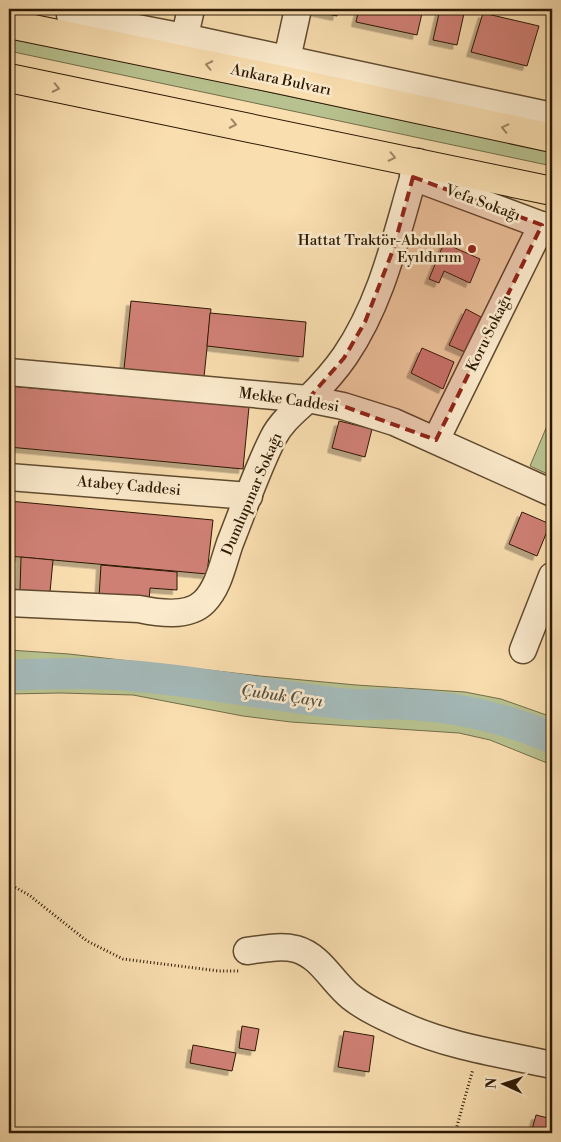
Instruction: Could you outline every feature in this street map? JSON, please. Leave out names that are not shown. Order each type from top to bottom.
[{"type":"main road","name":"Ankara Bulvarı","points":[[9,24],[59,19],[285,70],[552,138]]},
{"type":"main road","points":[[9,78],[415,170],[552,190]]},
{"type":"street","points":[[182,48],[191,9]]},
{"type":"street","points":[[298,9],[285,70],[552,116]]},
{"type":"street","name":"Vefa Sokağı","points":[[415,170],[547,227]]},
{"type":"street","name":"Dumlupınar Sokağı","points":[[9,603],[121,608],[159,613],[181,612],[203,603],[211,592],[274,437],[283,422],[322,385],[344,358],[376,300],[393,250],[415,170]]},
{"type":"street","name":"Koru Sokağı","points":[[436,440],[547,227]]},
{"type":"street","name":"Mekke Caddesi","points":[[9,372],[308,399],[343,406],[394,422],[552,492]]},
{"type":"street","name":"Atabey Caddesi","points":[[9,476],[249,496]]},
{"type":"street","points":[[523,650],[552,576]]},
{"type":"street","points":[[245,961],[279,947],[297,950],[314,959],[350,997],[403,1026],[435,1039],[552,1065]]},
{"type":"path","points":[[9,884],[29,895],[87,941],[124,959],[219,971],[245,961]]},
{"type":"path","points":[[455,1133],[478,1049]]},
{"type":"highlighted area","points":[[413,177],[542,225],[436,440],[343,406],[308,399],[344,358],[365,322],[393,250]]},
{"type":"green space","points":[[9,37],[552,152],[552,166],[9,51]]},
{"type":"green space","points":[[552,414],[552,476],[530,466]]},
{"type":"green space","points":[[9,650],[69,654],[356,685],[465,692],[501,699],[552,717],[552,765],[490,740],[459,733],[291,722],[243,716],[133,695],[9,694]]},
{"type":"building","points":[[314,9],[339,9],[337,16],[313,11]]},
{"type":"building","points":[[359,9],[423,9],[417,35],[356,22]]},
{"type":"building","points":[[440,9],[465,9],[457,45],[433,40]]},
{"type":"building","points":[[483,13],[539,26],[527,66],[471,52]]},
{"type":"building","points":[[444,243],[480,259],[470,283],[444,271],[439,283],[429,279]]},
{"type":"building","points":[[131,301],[211,309],[204,377],[124,369]]},
{"type":"building","points":[[466,309],[481,317],[465,352],[449,345]]},
{"type":"building","points":[[210,313],[306,322],[303,357],[207,346]]},
{"type":"building","points":[[422,348],[454,362],[443,389],[411,373]]},
{"type":"building","points":[[9,386],[249,407],[243,469],[9,447]]},
{"type":"building","points":[[339,421],[372,429],[365,457],[332,448]]},
{"type":"building","points":[[9,501],[213,520],[207,574],[9,556]]},
{"type":"building","points":[[522,512],[550,524],[537,556],[509,544]]},
{"type":"building","points":[[21,557],[53,560],[50,592],[20,590]]},
{"type":"building","points":[[101,565],[177,572],[177,590],[150,588],[149,601],[99,597]]},
{"type":"building","points":[[242,1026],[259,1029],[255,1051],[239,1048]]},
{"type":"building","points":[[344,1031],[374,1036],[369,1072],[338,1067]]},
{"type":"building","points":[[193,1045],[236,1053],[232,1071],[190,1063]]},
{"type":"building","points":[[536,1115],[552,1119],[550,1133],[531,1133]]},
{"type":"waterway","name":"Çubuk Çayı","points":[[9,675],[118,675],[187,682],[345,704],[401,704],[440,707],[497,719],[552,738]]},
{"type":"place","name":"Hattat Traktör-Abdullah Eyıldırım","points":[[472,249]]}]
